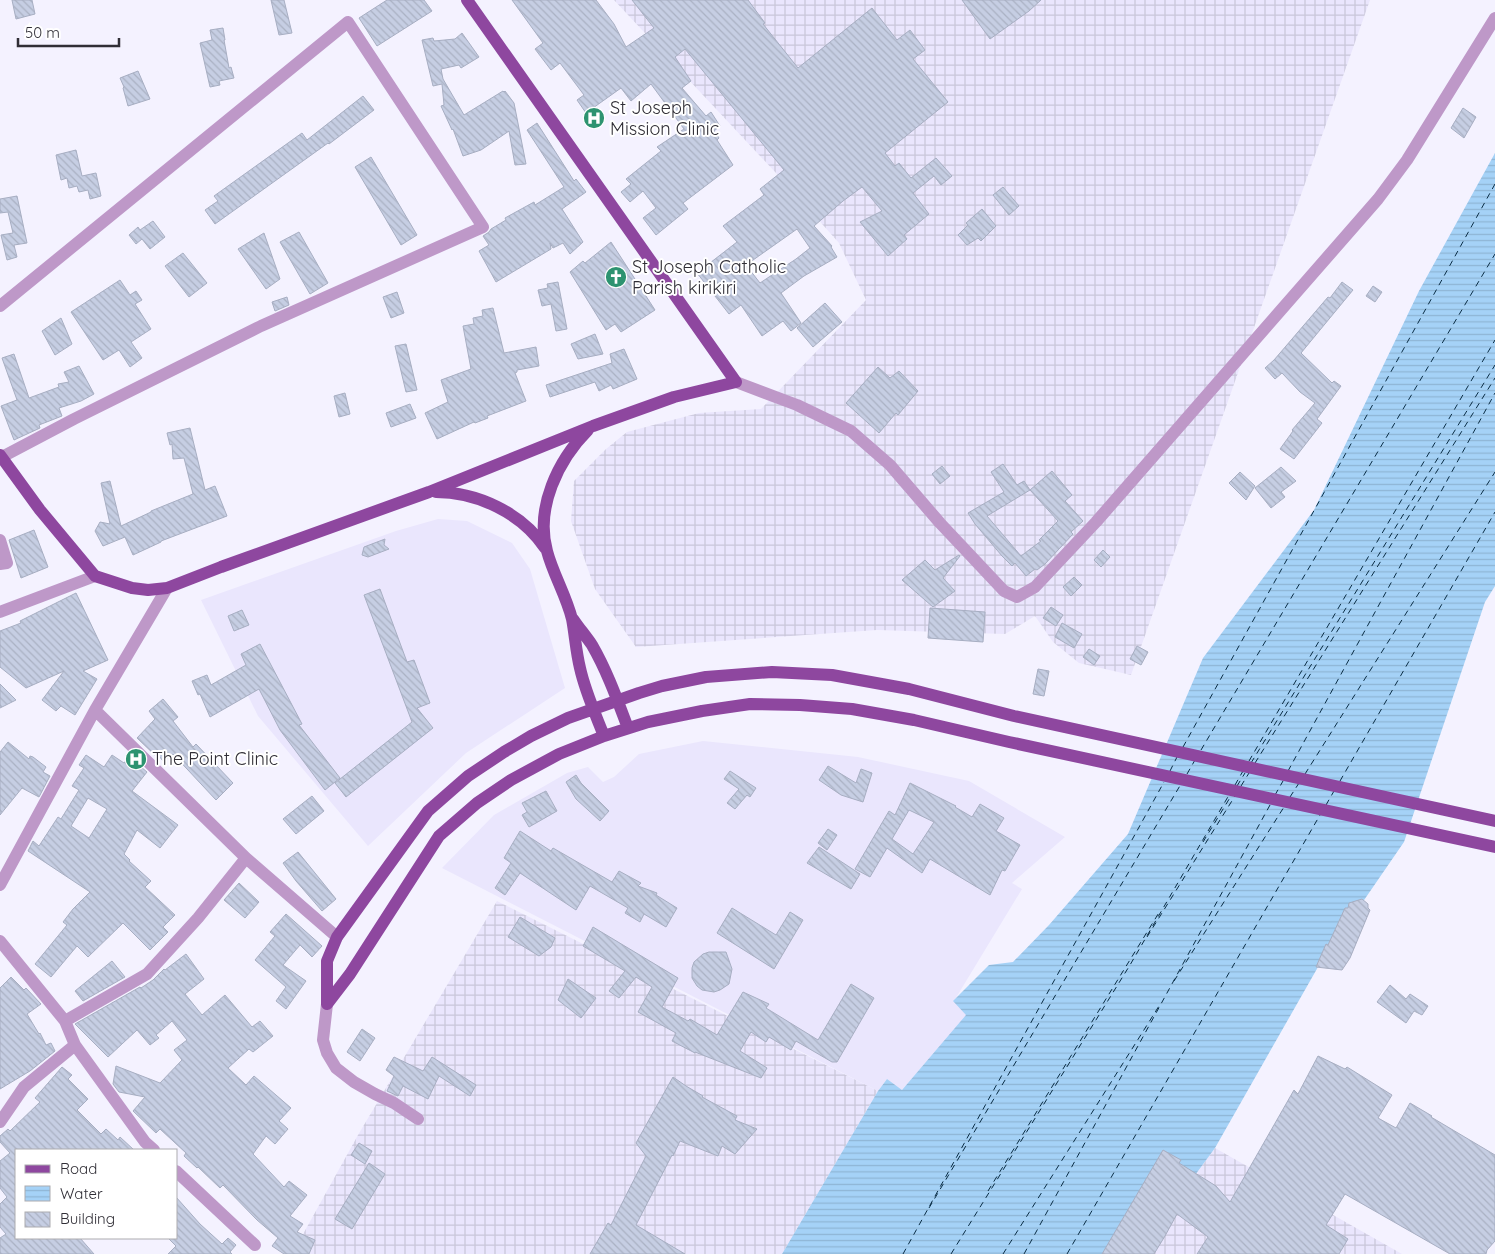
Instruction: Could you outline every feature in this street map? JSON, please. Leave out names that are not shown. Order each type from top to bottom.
[{"type":"main road","points":[[1,456],[40,510],[95,576],[132,588],[148,590],[167,588],[221,566],[429,492],[593,426],[674,397],[736,382],[467,0]]},
{"type":"main road","points":[[593,426],[576,442],[556,476],[545,516],[544,534],[547,552],[571,617],[580,667],[604,736]]},
{"type":"main road","points":[[429,492],[449,492],[468,495],[488,502],[507,512],[530,530],[537,536],[547,552]]},
{"type":"main road","points":[[571,617],[601,660],[628,728]]},
{"type":"main road","points":[[327,1004],[327,960],[337,937],[428,811],[468,776],[504,752],[560,721],[593,708],[662,686],[706,677],[772,672],[832,675],[899,687],[1014,716],[1495,821]]},
{"type":"main road","points":[[327,1004],[350,974],[439,836],[477,803],[511,780],[559,754],[604,736],[648,722],[750,704],[852,709],[914,720],[1495,847]]},
{"type":"street","points":[[736,382],[797,405],[851,431],[890,465],[940,523],[1004,591],[1017,597],[1035,587],[1096,522],[1378,199],[1408,160],[1495,18]]},
{"type":"street","points":[[0,306],[348,22],[483,227],[261,326],[1,456]]},
{"type":"street","points":[[0,540],[7,563],[0,564]]},
{"type":"street","points":[[0,612],[95,576]]},
{"type":"street","points":[[0,885],[95,710],[167,588]]},
{"type":"street","points":[[95,710],[246,858],[337,937]]},
{"type":"street","points":[[65,1021],[147,974],[198,918],[246,858]]},
{"type":"street","points":[[0,942],[65,1021],[75,1045],[145,1142],[153,1149]]},
{"type":"street","points":[[327,1004],[323,1040],[327,1054],[336,1068],[354,1082],[394,1103],[418,1120]]},
{"type":"street","points":[[0,1122],[24,1087],[75,1045]]},
{"type":"street","points":[[178,1173],[255,1245]]},
{"type":"shaded area","points":[[614,0],[1370,0],[1131,675],[1079,663],[1053,642],[1035,616],[1005,634],[877,630],[636,647],[595,589],[571,521],[574,481],[606,449],[627,432],[699,413],[761,409],[866,300],[839,243]]},
{"type":"shaded area","points":[[438,519],[467,521],[512,543],[530,569],[565,688],[466,753],[368,846],[258,716],[201,600],[396,531]]},
{"type":"shaded area","points":[[703,741],[858,757],[969,781],[1065,837],[1012,883],[1022,889],[954,1001],[967,1015],[901,1091],[887,1079],[878,1091],[442,868],[494,815],[567,773],[588,767],[603,782],[614,777],[639,754]]},
{"type":"shaded area","points":[[497,901],[878,1091],[782,1254],[292,1254],[358,1135]]},
{"type":"shaded area","points":[[1215,1148],[1402,1254],[1137,1254]]},
{"type":"water","points":[[1495,153],[1495,586],[1485,602],[1404,842],[1318,967],[1215,1148],[1137,1254],[782,1254],[878,1091],[887,1079],[902,1090],[966,1015],[953,1001],[989,965],[1013,962],[1049,925],[1128,834],[1203,658],[1314,510],[1419,291]]},
{"type":"building","points":[[12,0],[32,0],[35,14],[16,19]]},
{"type":"building","points":[[271,0],[284,0],[292,33],[279,35]]},
{"type":"building","points":[[387,0],[424,0],[432,11],[377,46],[359,18]]},
{"type":"building","points":[[512,0],[596,0],[614,24],[626,47],[654,28],[632,0],[748,0],[765,23],[763,24],[798,68],[872,8],[897,40],[910,30],[925,50],[913,59],[948,102],[885,153],[895,166],[899,163],[911,178],[936,158],[952,176],[941,185],[934,176],[913,193],[929,214],[904,235],[907,239],[888,256],[860,222],[882,211],[862,187],[843,201],[814,226],[832,246],[837,257],[804,276],[781,293],[801,323],[791,331],[783,321],[762,336],[741,305],[729,314],[697,273],[737,242],[723,226],[764,195],[760,189],[784,170],[685,49],[675,57],[691,81],[682,88],[706,116],[711,112],[720,126],[714,131],[719,138],[717,140],[733,165],[683,203],[688,209],[656,235],[643,218],[656,208],[643,191],[630,202],[621,192],[631,184],[626,179],[661,151],[657,147],[684,129],[651,84],[631,101],[621,88],[586,113],[577,100],[584,95],[560,63],[551,70],[535,49],[543,43]],"holes":[[[797,229],[810,248],[760,283],[746,265]]]},
{"type":"building","points":[[962,0],[1041,0],[990,39]]},
{"type":"building","points":[[223,28],[229,68],[231,67],[234,78],[219,81],[220,85],[210,87],[200,43],[212,40],[210,30]]},
{"type":"building","points":[[462,33],[479,57],[461,68],[459,65],[441,69],[443,79],[464,115],[505,91],[514,103],[526,164],[515,165],[509,131],[481,150],[463,156],[453,129],[441,106],[444,105],[442,84],[433,86],[422,40],[433,38],[434,41],[455,39]]},
{"type":"building","points":[[138,71],[150,99],[128,106],[120,78]]},
{"type":"building","points":[[363,96],[374,110],[215,224],[205,210],[218,201],[214,196],[302,133],[307,140]]},
{"type":"building","points":[[1463,108],[1476,117],[1464,138],[1451,128]]},
{"type":"building","points":[[537,123],[574,181],[576,179],[586,192],[562,209],[583,242],[570,254],[563,243],[553,248],[550,243],[551,249],[496,282],[479,251],[489,245],[483,236],[506,220],[505,218],[534,202],[535,205],[564,187],[527,130]]},
{"type":"building","points":[[76,150],[82,176],[96,173],[101,196],[90,199],[88,190],[79,192],[77,186],[69,188],[67,178],[61,180],[56,155]]},
{"type":"building","points":[[371,157],[417,235],[401,245],[355,167]]},
{"type":"building","points":[[1003,187],[1019,206],[1009,215],[993,195]]},
{"type":"building","points":[[17,196],[27,243],[14,245],[17,257],[7,260],[1,235],[13,233],[8,212],[0,213],[0,199]]},
{"type":"building","points":[[982,209],[996,226],[981,241],[978,238],[967,245],[958,235],[968,225],[966,223]]},
{"type":"building","points":[[153,221],[165,237],[150,249],[142,239],[136,244],[129,235],[138,227],[140,230]]},
{"type":"building","points":[[299,232],[328,283],[310,294],[280,242]]},
{"type":"building","points":[[264,233],[280,279],[266,289],[238,249]]},
{"type":"building","points":[[611,242],[655,310],[621,332],[615,324],[606,330],[570,272],[583,261],[585,263]]},
{"type":"building","points":[[183,253],[207,283],[189,297],[165,266]]},
{"type":"building","points":[[120,280],[130,295],[136,291],[142,300],[135,304],[151,329],[131,342],[142,358],[130,367],[119,350],[103,360],[71,312]]},
{"type":"building","points":[[558,282],[567,329],[556,331],[551,304],[542,306],[538,290],[548,288],[547,284]]},
{"type":"building","points":[[1342,282],[1353,290],[1301,353],[1332,383],[1334,381],[1341,386],[1317,419],[1322,423],[1294,459],[1280,449],[1292,430],[1315,403],[1300,392],[1282,373],[1275,379],[1265,368],[1328,297],[1330,298]]},
{"type":"building","points":[[1373,286],[1382,292],[1375,302],[1366,296]]},
{"type":"building","points":[[397,292],[404,313],[391,318],[383,297]]},
{"type":"building","points":[[287,297],[289,305],[275,311],[272,302]]},
{"type":"building","points":[[825,303],[842,322],[813,347],[797,328]]},
{"type":"building","points":[[493,308],[504,353],[536,347],[539,366],[517,370],[515,373],[526,401],[487,416],[488,418],[474,422],[437,439],[425,413],[448,402],[441,380],[471,369],[463,326],[474,324],[473,318],[483,316],[482,310]]},
{"type":"building","points":[[61,318],[72,344],[55,355],[42,331]]},
{"type":"building","points":[[595,334],[603,354],[578,359],[571,344]]},
{"type":"building","points":[[406,344],[417,390],[406,392],[395,346]]},
{"type":"building","points":[[624,349],[637,379],[613,389],[611,385],[599,391],[595,382],[550,397],[546,385],[612,363],[610,354]]},
{"type":"building","points":[[14,354],[29,398],[59,387],[58,384],[69,382],[64,372],[79,366],[94,394],[81,401],[59,408],[62,416],[39,425],[40,428],[14,440],[1,406],[17,400],[2,358]]},
{"type":"building","points":[[878,367],[890,378],[899,371],[918,391],[898,415],[896,413],[879,433],[846,403]]},
{"type":"building","points":[[345,393],[350,414],[339,417],[334,396]]},
{"type":"building","points":[[410,404],[416,418],[391,427],[386,413]]},
{"type":"building","points":[[190,428],[205,490],[215,486],[227,516],[161,541],[133,555],[125,537],[103,546],[95,531],[100,522],[110,524],[101,483],[110,481],[121,526],[151,511],[193,494],[184,458],[173,459],[172,444],[170,445],[167,433]]},
{"type":"building","points":[[1003,464],[1017,485],[1024,481],[1030,490],[1052,471],[1072,495],[1065,501],[1083,521],[1071,532],[1073,534],[1045,564],[1026,576],[1015,563],[1012,566],[1002,556],[968,513],[1004,492],[991,472]],"holes":[[[1030,490],[1058,521],[1039,540],[1041,541],[1021,556],[987,516]]]},
{"type":"building","points":[[942,466],[950,476],[940,484],[932,474]]},
{"type":"building","points":[[1281,467],[1296,481],[1281,492],[1285,497],[1271,508],[1255,488]]},
{"type":"building","points":[[1240,472],[1255,486],[1246,500],[1229,483]]},
{"type":"building","points":[[34,530],[48,567],[21,578],[9,540]]},
{"type":"building","points":[[385,539],[384,545],[389,549],[368,557],[362,555],[364,547]]},
{"type":"building","points":[[1103,550],[1110,557],[1101,567],[1094,560]]},
{"type":"building","points":[[959,555],[943,578],[955,591],[933,607],[902,580],[925,560],[935,570]]},
{"type":"building","points":[[1074,577],[1082,585],[1071,596],[1063,587]]},
{"type":"building","points":[[380,589],[407,662],[414,660],[430,703],[417,708],[433,728],[346,797],[335,783],[412,722],[364,595]]},
{"type":"building","points":[[76,593],[108,660],[83,671],[97,679],[75,715],[61,706],[56,711],[42,700],[64,671],[26,688],[0,667],[0,631],[21,623],[20,621]]},
{"type":"building","points":[[1051,607],[1063,615],[1056,626],[1043,618]]},
{"type":"building","points":[[930,608],[985,612],[983,642],[928,638]]},
{"type":"building","points":[[242,610],[249,625],[234,631],[228,616]]},
{"type":"building","points":[[1062,623],[1082,634],[1074,648],[1055,637]]},
{"type":"building","points":[[260,644],[302,724],[299,725],[340,778],[325,790],[280,730],[259,689],[210,717],[200,694],[198,695],[192,681],[207,675],[211,685],[246,665],[241,654]]},
{"type":"building","points":[[1137,646],[1148,652],[1141,665],[1130,659]]},
{"type":"building","points":[[1089,649],[1100,656],[1094,665],[1083,657]]},
{"type":"building","points":[[1038,669],[1049,671],[1044,696],[1033,694]]},
{"type":"building","points":[[0,684],[16,700],[0,708]]},
{"type":"building","points":[[163,699],[178,717],[173,721],[193,747],[196,744],[233,783],[216,800],[173,754],[163,761],[137,738],[155,719],[149,711]]},
{"type":"building","points":[[8,742],[29,759],[30,756],[33,757],[46,767],[43,772],[50,776],[39,797],[22,788],[0,815],[0,752]]},
{"type":"building","points":[[86,755],[104,767],[112,755],[124,763],[129,757],[147,772],[132,791],[178,825],[160,848],[137,830],[124,854],[151,881],[145,887],[175,915],[163,927],[168,932],[150,950],[123,923],[88,957],[77,946],[51,977],[35,964],[67,925],[63,922],[90,892],[28,851],[33,841],[39,846],[58,817],[61,819],[79,790],[72,786],[84,768],[79,765]],"holes":[[[88,798],[107,809],[89,838],[71,826]]]},
{"type":"building","points":[[828,766],[856,783],[861,769],[872,773],[863,802],[841,795],[819,780]]},
{"type":"building","points":[[730,771],[756,788],[750,797],[747,795],[735,809],[727,803],[739,789],[724,779]]},
{"type":"building","points":[[576,775],[581,783],[609,811],[600,821],[576,799],[566,782]]},
{"type":"building","points":[[910,783],[956,806],[972,817],[980,804],[1004,818],[996,831],[1020,845],[1005,871],[1002,870],[990,895],[930,859],[922,873],[887,848],[870,877],[855,869],[889,811],[895,815]],"holes":[[[909,810],[934,822],[913,854],[892,839]]]},
{"type":"building","points":[[546,791],[557,811],[529,827],[522,815],[527,812],[522,803]]},
{"type":"building","points":[[312,796],[324,811],[296,834],[283,819]]},
{"type":"building","points":[[828,829],[837,835],[827,850],[818,843]]},
{"type":"building","points":[[520,831],[551,851],[553,848],[612,882],[619,871],[641,883],[638,886],[657,893],[656,895],[677,908],[666,927],[644,914],[640,922],[625,913],[628,908],[590,886],[576,910],[520,873],[505,895],[495,888],[511,863],[504,858]]},
{"type":"building","points":[[819,847],[860,874],[851,889],[807,863]]},
{"type":"building","points":[[298,852],[336,899],[322,911],[283,863]]},
{"type":"building","points":[[239,883],[259,902],[245,918],[224,900]]},
{"type":"building","points":[[1362,899],[1368,904],[1370,910],[1350,958],[1342,970],[1316,967],[1345,908],[1348,908],[1349,903]]},
{"type":"building","points":[[732,908],[776,935],[790,912],[803,920],[774,969],[717,933]]},
{"type":"building","points":[[286,914],[322,946],[312,957],[300,945],[283,965],[306,981],[286,1009],[276,1001],[286,987],[255,960],[275,936],[270,932]]},
{"type":"building","points":[[520,917],[555,938],[551,947],[539,956],[508,937]]},
{"type":"building","points":[[593,927],[678,978],[662,1007],[688,1021],[690,1019],[717,1035],[743,992],[769,1004],[766,1008],[818,1040],[851,984],[874,998],[837,1062],[832,1062],[796,1041],[791,1050],[769,1037],[766,1042],[751,1032],[740,1051],[767,1068],[761,1078],[695,1053],[672,1041],[676,1033],[638,1012],[652,987],[636,977],[619,998],[609,991],[625,971],[583,946]]},
{"type":"building","points":[[726,952],[732,969],[729,984],[714,992],[702,990],[692,978],[694,962],[703,954]]},
{"type":"building","points":[[186,954],[204,979],[185,994],[202,1015],[225,995],[252,1027],[260,1021],[273,1036],[253,1052],[249,1049],[228,1068],[246,1085],[254,1076],[291,1108],[279,1121],[288,1129],[275,1144],[266,1136],[253,1154],[284,1187],[289,1181],[307,1195],[290,1216],[303,1224],[297,1232],[315,1240],[309,1254],[284,1254],[272,1246],[278,1238],[257,1220],[223,1185],[220,1188],[184,1156],[186,1153],[160,1129],[156,1133],[133,1111],[145,1097],[119,1092],[113,1084],[116,1066],[160,1083],[182,1060],[174,1050],[187,1040],[172,1021],[156,1035],[159,1038],[150,1045],[137,1030],[108,1057],[75,1024],[141,988]]},
{"type":"building","points":[[112,961],[125,977],[83,1001],[75,991]]},
{"type":"building","points":[[11,977],[24,990],[26,988],[41,1004],[27,1014],[46,1045],[51,1043],[55,1051],[30,1071],[0,1089],[0,988]]},
{"type":"building","points":[[568,979],[596,998],[581,1018],[558,1000]]},
{"type":"building","points":[[1390,985],[1406,999],[1410,994],[1428,1006],[1422,1015],[1414,1011],[1406,1023],[1377,1002]]},
{"type":"building","points":[[362,1029],[375,1038],[360,1061],[347,1052]]},
{"type":"building","points":[[1318,1056],[1345,1069],[1347,1067],[1392,1095],[1378,1118],[1396,1128],[1410,1103],[1495,1155],[1495,1241],[1486,1254],[1450,1254],[1345,1194],[1326,1225],[1348,1239],[1339,1254],[1197,1254],[1208,1237],[1177,1214],[1154,1254],[1102,1254],[1163,1150],[1181,1160],[1179,1163],[1216,1186],[1230,1202],[1294,1090],[1298,1094]]},
{"type":"building","points":[[394,1057],[423,1071],[432,1057],[476,1085],[470,1096],[439,1076],[428,1099],[403,1086],[398,1096],[387,1091],[394,1076],[386,1070]]},
{"type":"building","points":[[62,1067],[72,1075],[68,1079],[88,1099],[77,1110],[101,1134],[106,1129],[118,1140],[120,1137],[133,1149],[15,1149],[15,1239],[81,1239],[94,1254],[0,1254],[0,1238],[6,1234],[0,1227],[0,1204],[7,1197],[0,1188],[0,1161],[10,1153],[0,1142],[0,1136],[8,1129],[10,1131],[40,1102],[35,1098]]},
{"type":"building","points":[[673,1077],[702,1097],[737,1116],[735,1120],[757,1129],[735,1154],[722,1146],[718,1156],[680,1141],[636,1225],[685,1254],[590,1254],[608,1223],[611,1225],[646,1156],[636,1143]]},
{"type":"building","points":[[359,1143],[372,1151],[365,1164],[351,1155]]},
{"type":"building","points":[[369,1163],[385,1174],[352,1229],[335,1219]]},
{"type":"building","points":[[178,1199],[200,1224],[222,1244],[228,1238],[236,1245],[230,1252],[232,1254],[168,1254],[176,1246],[169,1239],[178,1239]]},
{"type":"ferry route","points":[[1183,747],[1495,184]]},
{"type":"ferry route","points":[[1201,750],[1495,254]]},
{"type":"ferry route","points":[[1249,761],[1495,340]]},
{"type":"ferry route","points":[[1251,763],[1495,365]]},
{"type":"ferry route","points":[[1255,763],[1495,378]]},
{"type":"ferry route","points":[[1288,771],[1495,393]]},
{"type":"ferry route","points":[[1305,774],[1495,472]]},
{"type":"ferry route","points":[[1340,781],[1495,512]]},
{"type":"ferry route","points":[[1170,771],[1177,757]]},
{"type":"ferry route","points":[[1187,774],[1195,760]]},
{"type":"ferry route","points":[[1235,785],[1243,771]]},
{"type":"ferry route","points":[[1237,786],[1245,773]]},
{"type":"ferry route","points":[[1241,786],[1249,773]]},
{"type":"ferry route","points":[[1275,795],[1283,781]]},
{"type":"ferry route","points":[[903,1254],[1164,782]]},
{"type":"ferry route","points":[[1290,797],[1299,783]]},
{"type":"ferry route","points":[[929,1208],[1181,784]]},
{"type":"ferry route","points":[[1326,805],[1334,791]]},
{"type":"ferry route","points":[[951,1254],[1130,965],[1229,795]]},
{"type":"ferry route","points":[[1203,842],[1231,796]]},
{"type":"ferry route","points":[[1147,937],[1235,796]]},
{"type":"ferry route","points":[[1024,1254],[1270,805]]},
{"type":"ferry route","points":[[1174,981],[1284,807]]},
{"type":"ferry route","points":[[1067,1254],[1320,815]]},
{"type":"ferry route","points":[[988,1191],[1160,911]]},
{"type":"ferry route","points":[[1003,1254],[1159,1006]]},
{"type":"place","name":"St Joseph Mission Clinic","points":[[594,118]]},
{"type":"place","name":"St Joseph Catholic Parish kirikiri","points":[[616,277]]},
{"type":"place","name":"The Point Clinic","points":[[136,759]]}]
